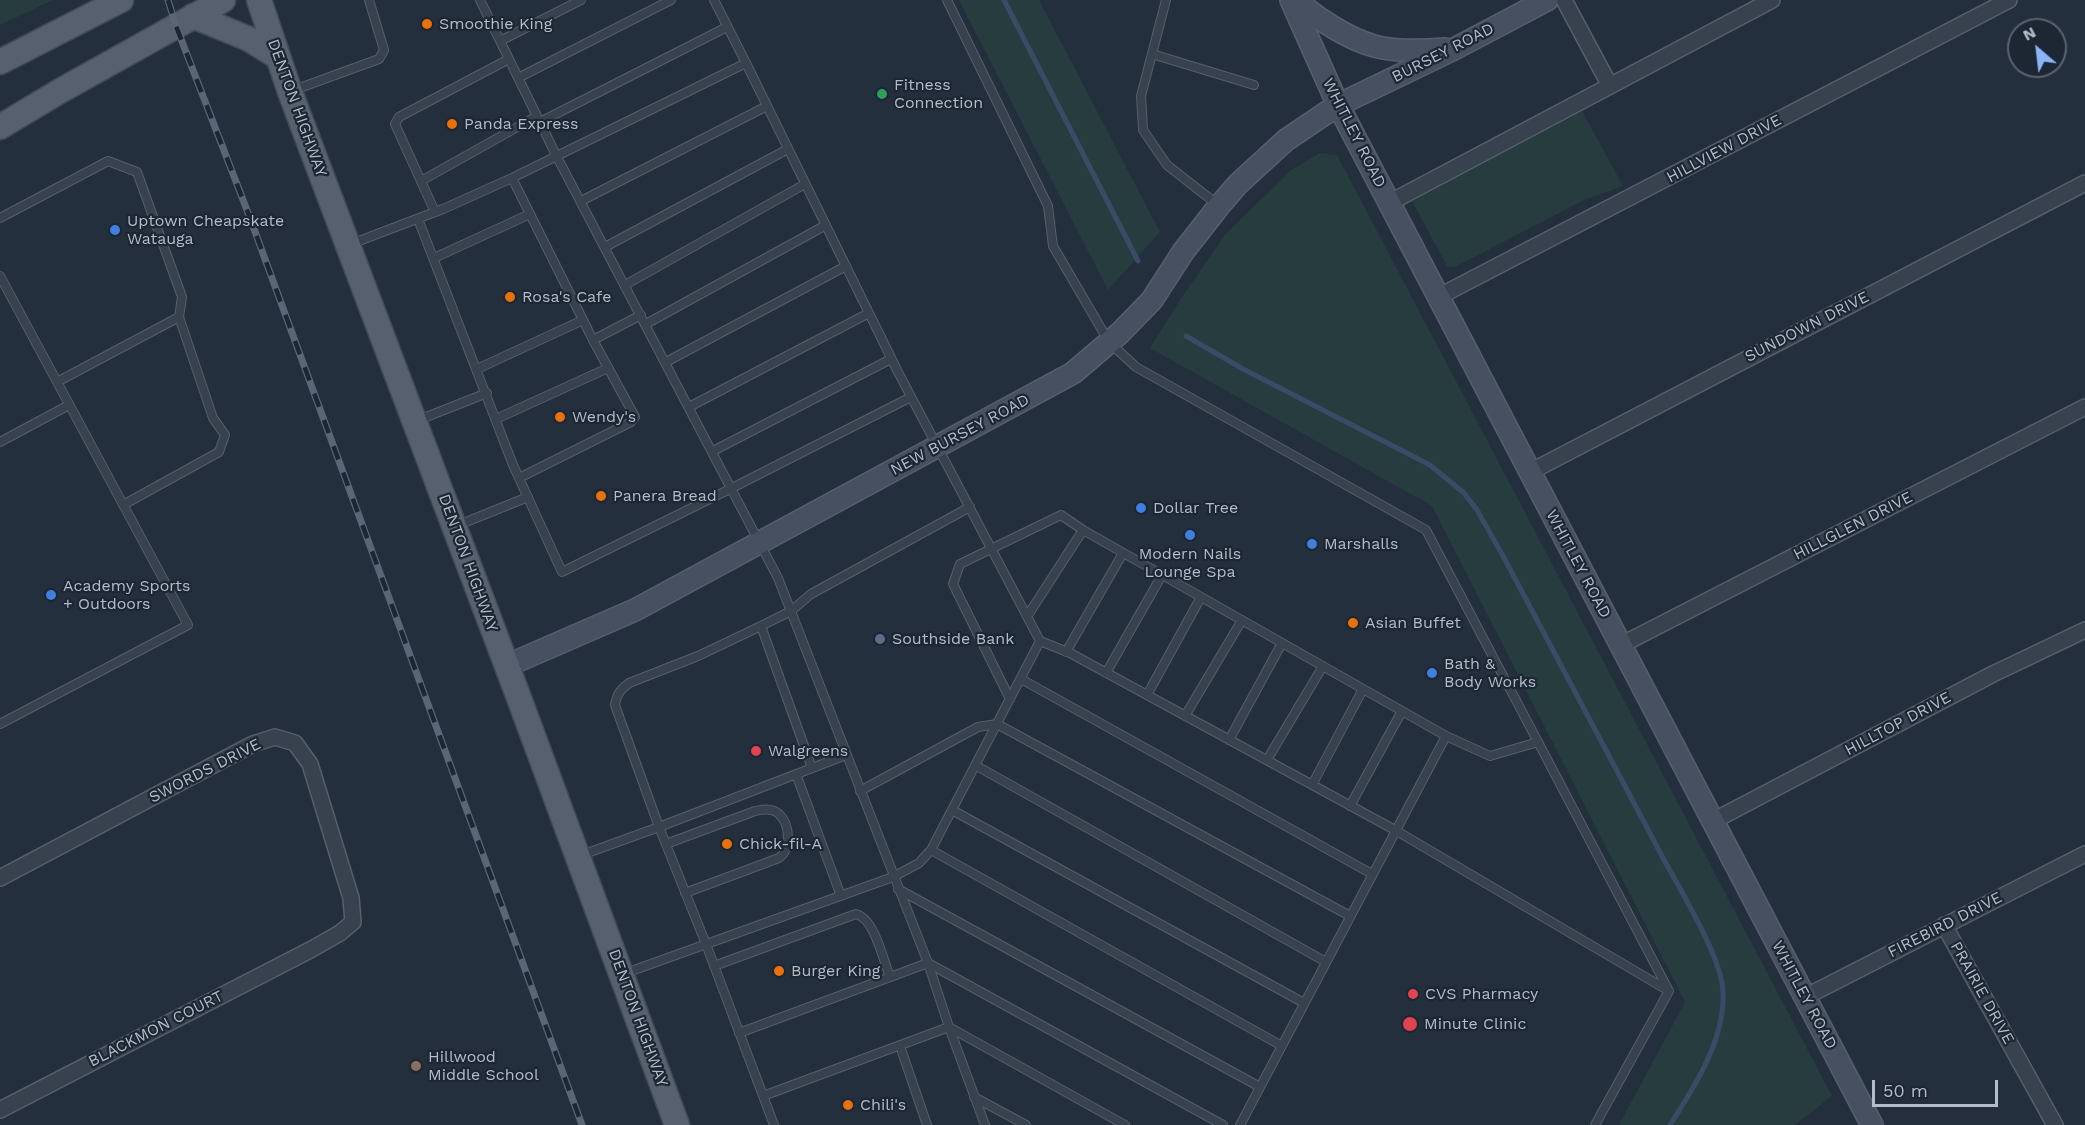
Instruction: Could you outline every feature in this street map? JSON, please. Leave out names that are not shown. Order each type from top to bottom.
[{"type":"main road","points":[[0,62],[121,0]]},
{"type":"main road","points":[[0,127],[223,0]]},
{"type":"main road","name":"DENTON HIGHWAY","points":[[259,0],[290,92],[455,526],[677,1125]]},
{"type":"main road","points":[[193,16],[249,39],[278,57]]},
{"type":"street","name":"WHITLEY ROAD","points":[[1291,0],[1338,105],[1872,1125]]},
{"type":"street","points":[[1297,0],[1328,25],[1373,46],[1412,51],[1454,49]]},
{"type":"street","name":"BURSEY ROAD","points":[[1338,105],[1454,49],[1547,0]]},
{"type":"street","points":[[1564,0],[1610,86]]},
{"type":"street","points":[[1389,203],[1772,0]]},
{"type":"street","name":"HILLVIEW DRIVE","points":[[1438,297],[2010,0]]},
{"type":"street","name":"NEW BURSEY ROAD","points":[[506,666],[635,610],[1073,373],[1152,300],[1183,252],[1238,184],[1286,140],[1338,105]]},
{"type":"street","name":"SUNDOWN DRIVE","points":[[1530,472],[2085,183]]},
{"type":"street","name":"HILLGLEN DRIVE","points":[[1621,645],[2085,407]]},
{"type":"street","name":"HILLTOP DRIVE","points":[[1713,821],[1993,674],[2085,630]]},
{"type":"street","name":"SWORDS DRIVE","points":[[0,878],[253,744],[275,737],[295,743],[310,764],[351,898],[353,922],[340,933],[312,949]]},
{"type":"street","name":"FIREBIRD DRIVE","points":[[1805,997],[2085,854]]},
{"type":"street","name":"PRAIRIE DRIVE","points":[[1944,925],[2055,1125]]},
{"type":"street","name":"BLACKMON COURT","points":[[0,1110],[312,949]]},
{"type":"lane","points":[[290,92],[379,59],[384,50],[369,0]]},
{"type":"lane","points":[[480,0],[557,157],[778,578],[897,889],[928,963],[985,1125]]},
{"type":"lane","points":[[500,41],[581,0]]},
{"type":"lane","points":[[518,78],[671,0]]},
{"type":"lane","points":[[714,0],[891,358],[1040,641],[1106,673],[1395,830],[1669,991]]},
{"type":"lane","points":[[947,0],[1048,206],[1053,246],[1109,342],[1136,367],[1426,530],[1669,991]]},
{"type":"lane","points":[[1166,0],[1141,96],[1143,130],[1167,165],[1219,206]]},
{"type":"lane","points":[[421,181],[539,119],[727,27]]},
{"type":"lane","points":[[1152,54],[1254,85]]},
{"type":"lane","points":[[435,212],[395,124],[399,117],[509,59]]},
{"type":"lane","points":[[348,245],[418,219],[512,178],[746,63]]},
{"type":"lane","points":[[581,201],[767,106]]},
{"type":"lane","points":[[605,247],[788,149]]},
{"type":"lane","points":[[0,218],[108,161],[136,172],[182,297],[179,317],[213,418],[225,435],[219,452],[123,505]]},
{"type":"lane","points":[[512,178],[634,417],[631,422],[519,478]]},
{"type":"lane","points":[[625,285],[805,184]]},
{"type":"lane","points":[[434,258],[530,214]]},
{"type":"lane","points":[[418,219],[519,478],[562,572],[911,397]]},
{"type":"lane","points":[[646,324],[826,225]]},
{"type":"lane","points":[[666,362],[846,266]]},
{"type":"lane","points":[[0,276],[188,625],[0,724]]},
{"type":"lane","points":[[689,407],[869,313]]},
{"type":"lane","points":[[593,340],[641,315]]},
{"type":"lane","points":[[57,382],[179,317]]},
{"type":"lane","points":[[477,369],[583,320]]},
{"type":"lane","points":[[713,451],[891,358]]},
{"type":"lane","points":[[496,419],[608,368]]},
{"type":"lane","points":[[415,421],[487,393]]},
{"type":"lane","points":[[0,442],[69,405]]},
{"type":"lane","points":[[455,526],[528,497]]},
{"type":"lane","points":[[774,1125],[659,826],[615,705],[617,696],[620,689],[629,683],[698,656],[791,611],[811,594],[970,507]]},
{"type":"lane","points":[[1010,699],[953,584],[960,564],[1061,514],[1083,530],[1446,736],[1490,756],[1538,742]]},
{"type":"lane","points":[[1028,615],[1083,530]]},
{"type":"lane","points":[[1066,652],[1123,553]]},
{"type":"lane","points":[[1106,673],[1162,575]]},
{"type":"lane","points":[[1147,695],[1201,597]]},
{"type":"lane","points":[[1185,716],[1242,620]]},
{"type":"lane","points":[[760,626],[812,768]]},
{"type":"lane","points":[[621,974],[893,877],[919,864],[931,850],[1040,641]]},
{"type":"lane","points":[[1229,740],[1282,643]]},
{"type":"lane","points":[[1267,760],[1323,666]]},
{"type":"lane","points":[[1021,679],[1372,874]]},
{"type":"lane","points":[[1312,785],[1364,689]]},
{"type":"lane","points":[[1350,806],[1402,711]]},
{"type":"lane","points":[[860,791],[978,727],[997,724],[1350,916]]},
{"type":"lane","points":[[1240,1125],[1446,736]]},
{"type":"lane","points":[[578,856],[846,755]]},
{"type":"lane","points":[[975,765],[1326,962]]},
{"type":"lane","points":[[796,774],[841,896]]},
{"type":"lane","points":[[666,844],[755,810],[769,809],[778,813],[783,820],[788,846],[779,858],[685,893]]},
{"type":"lane","points":[[952,810],[1304,1003]]},
{"type":"lane","points":[[931,850],[1282,1046]]},
{"type":"lane","points":[[897,889],[1260,1087]]},
{"type":"lane","points":[[714,966],[856,914],[871,925],[890,977]]},
{"type":"lane","points":[[739,1033],[928,963],[1223,1125]]},
{"type":"lane","points":[[1595,1125],[1669,991]]},
{"type":"lane","points":[[763,1096],[949,1027]]},
{"type":"lane","points":[[949,1027],[1125,1125]]},
{"type":"lane","points":[[900,1046],[927,1125]]},
{"type":"lane","points":[[974,1096],[1026,1125]]},
{"type":"green space","points":[[0,0],[53,0],[0,25]]},
{"type":"green space","points":[[959,0],[1039,0],[1160,232],[1108,290]]},
{"type":"green space","points":[[1582,111],[1623,186],[1584,200],[1455,267],[1447,266],[1412,201]]},
{"type":"green space","points":[[1320,153],[1337,155],[1832,1096],[1795,1125],[1619,1125],[1685,1002],[1432,506],[1150,348],[1225,235],[1291,170]]},
{"type":"waterway","points":[[1004,0],[1138,261]]},
{"type":"waterway","points":[[1186,336],[1243,369],[1430,465],[1464,493],[1477,510],[1708,942],[1721,977],[1722,1010],[1714,1045],[1689,1095],[1670,1125]]},
{"type":"railway","points":[[168,0],[582,1125]]},
{"type":"place","name":"Smoothie King","points":[[427,24]]},
{"type":"place","name":"Fitness Connection","points":[[882,94]]},
{"type":"place","name":"Panda Express","points":[[452,124]]},
{"type":"place","name":"Uptown Cheapskate Watauga","points":[[115,230]]},
{"type":"place","name":"Rosa's Cafe","points":[[510,297]]},
{"type":"place","name":"Wendy's","points":[[560,417]]},
{"type":"place","name":"Panera Bread","points":[[601,496]]},
{"type":"place","name":"Dollar Tree","points":[[1141,508]]},
{"type":"place","name":"Modern Nails Lounge Spa","points":[[1190,535]]},
{"type":"place","name":"Marshalls","points":[[1312,544]]},
{"type":"place","name":"Academy Sports + Outdoors","points":[[51,595]]},
{"type":"place","name":"Asian Buffet","points":[[1353,623]]},
{"type":"place","name":"Southside Bank","points":[[880,639]]},
{"type":"place","name":"Bath & Body Works","points":[[1432,673]]},
{"type":"place","name":"Walgreens","points":[[756,751]]},
{"type":"place","name":"Chick-fil-A","points":[[727,844]]},
{"type":"place","name":"Burger King","points":[[779,971]]},
{"type":"place","name":"CVS Pharmacy","points":[[1413,994]]},
{"type":"place","name":"Minute Clinic","points":[[1410,1024]]},
{"type":"place","name":"Hillwood Middle School","points":[[416,1066]]},
{"type":"place","name":"Chili's","points":[[848,1105]]}]
